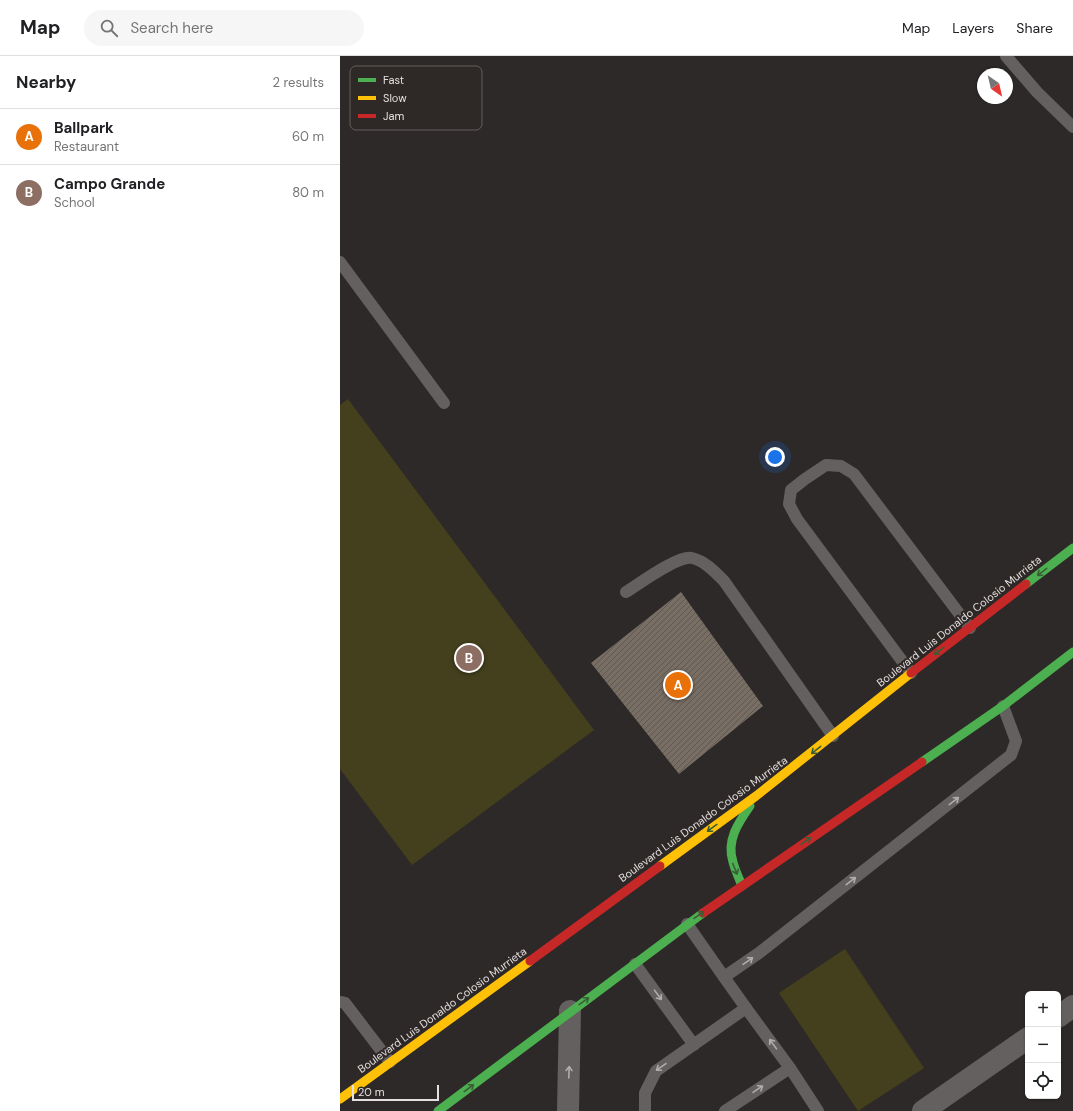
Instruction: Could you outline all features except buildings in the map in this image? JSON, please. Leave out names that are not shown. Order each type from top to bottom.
[{"type":"main road","name":"Boulevard Luis Donaldo Colosio Murrieta","points":[[340,1099],[756,796],[833,736],[911,672],[1073,548]]},
{"type":"main road","points":[[438,1111],[687,924],[1003,706],[1073,652]]},
{"type":"main road","points":[[742,886],[731,859],[730,844],[736,827],[756,796]]},
{"type":"street","points":[[1061,1015],[1073,1006]]},
{"type":"street","points":[[568,1111],[570,1011]]},
{"type":"street","points":[[923,1111],[1025,1040]]},
{"type":"lane","points":[[1006,56],[1037,92],[1073,127]]},
{"type":"lane","points":[[340,262],[444,403]]},
{"type":"lane","points":[[911,672],[797,519],[789,504],[791,490],[805,479],[826,465],[841,466],[854,474],[970,628]]},
{"type":"lane","points":[[626,592],[674,562],[691,558],[708,566],[724,581],[833,736]]},
{"type":"lane","points":[[724,977],[765,949],[1011,755],[1016,741],[1003,706]]},
{"type":"lane","points":[[687,924],[790,1068],[818,1111]]},
{"type":"lane","points":[[635,964],[694,1045]]},
{"type":"lane","points":[[340,1002],[345,1003],[390,1062]]},
{"type":"lane","points":[[645,1111],[645,1093],[656,1071],[746,1008]]},
{"type":"lane","points":[[725,1111],[790,1068]]},
{"type":"shaded area","points":[[348,399],[594,730],[412,865],[340,769],[340,405]]},
{"type":"shaded area","points":[[845,949],[924,1068],[858,1111],[779,993]]},
{"type":"traffic: fast","points":[[1026,584],[1073,548]]},
{"type":"traffic: fast","points":[[922,762],[1003,706],[1073,652]]},
{"type":"traffic: fast","points":[[742,886],[734,865],[731,847],[734,832],[750,806]]},
{"type":"traffic: fast","points":[[438,1111],[703,913]]},
{"type":"traffic: slow","points":[[660,866],[756,796],[911,673]]},
{"type":"traffic: slow","points":[[340,1099],[530,961]]},
{"type":"traffic: jam","points":[[911,673],[1026,584]]},
{"type":"traffic: jam","points":[[703,913],[922,762]]},
{"type":"traffic: jam","points":[[530,961],[660,866]]},
{"type":"place","name":"Campo Grande","points":[[469,658]]},
{"type":"place","name":"Ballpark","points":[[678,685]]}]
